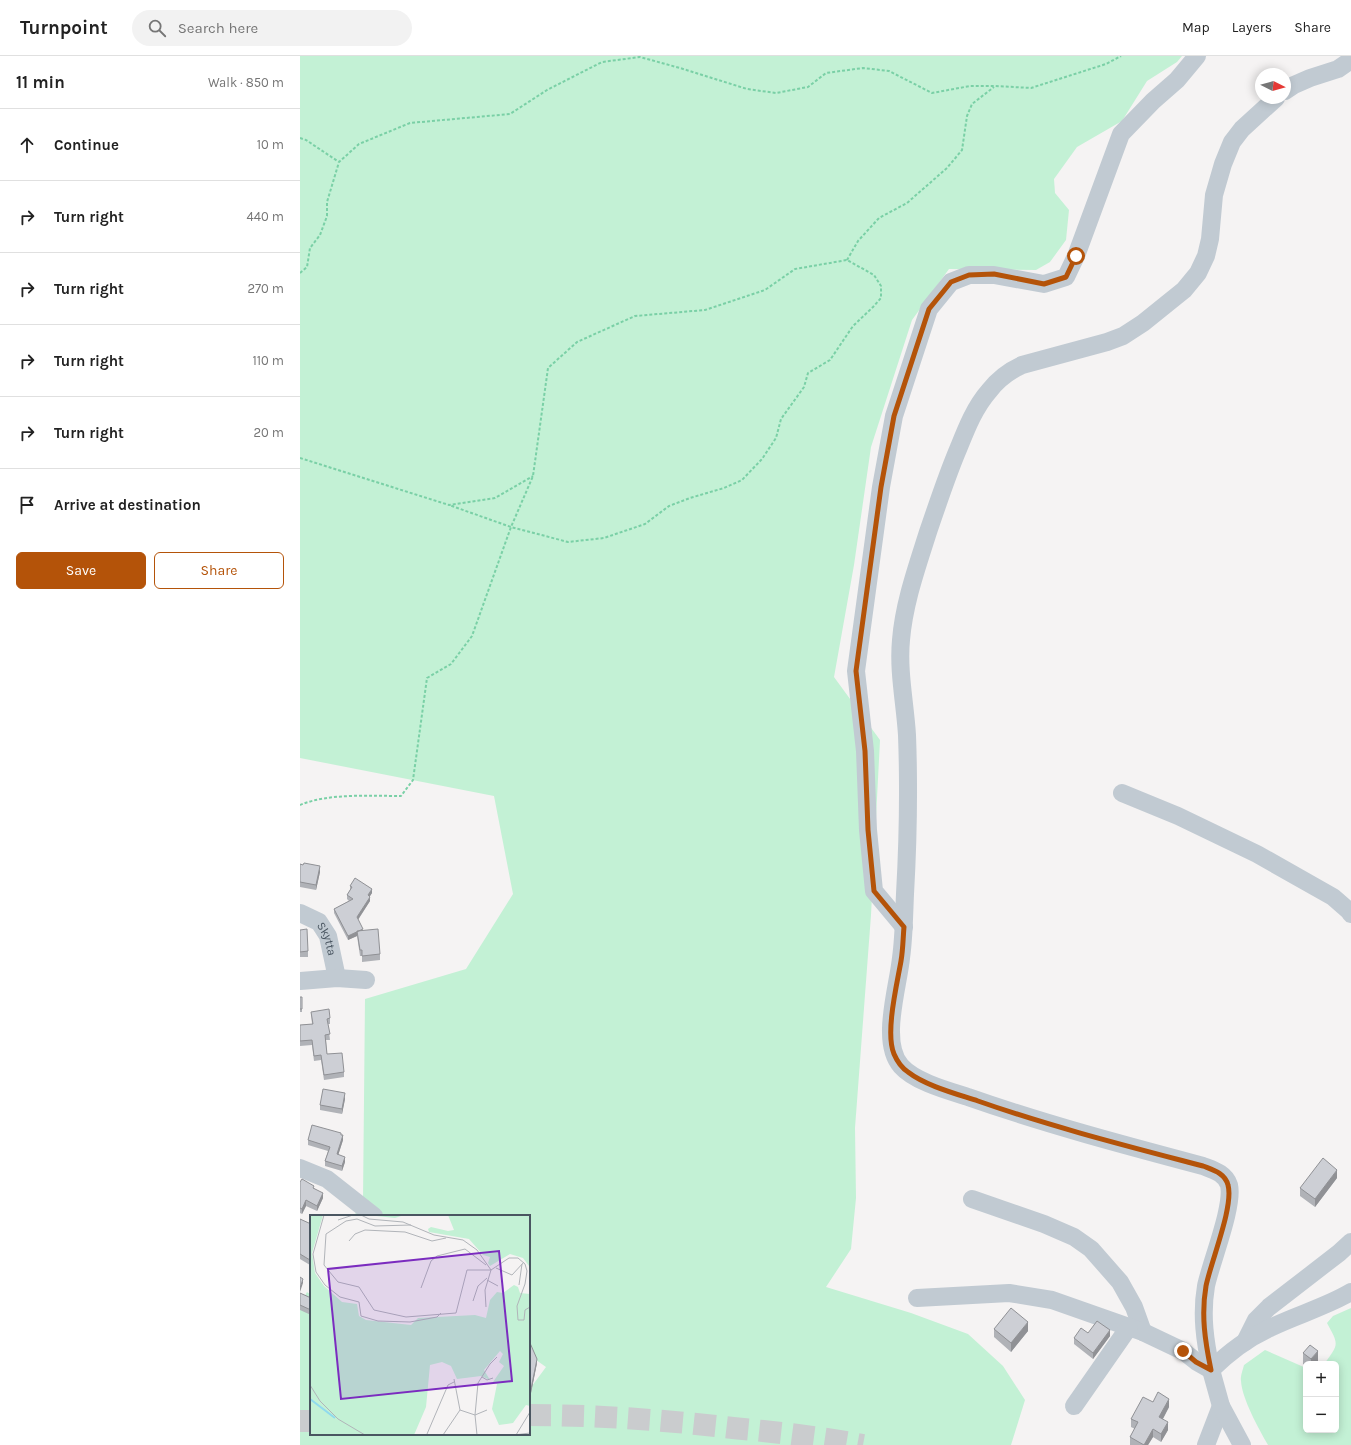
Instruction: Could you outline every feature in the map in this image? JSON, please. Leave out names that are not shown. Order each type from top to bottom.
[{"type":"street","points":[[904,927],[874,891],[868,830],[865,751],[856,671],[881,487],[894,416],[929,309],[951,282],[969,275],[994,274],[1044,284],[1066,277],[1076,256],[1121,134],[1153,101],[1177,80],[1197,56]]},
{"type":"street","points":[[1291,87],[1310,78],[1338,70],[1351,60]]},
{"type":"street","points":[[1242,1445],[1221,1406],[1211,1370],[1204,1333],[1203,1312],[1206,1286],[1228,1205],[1230,1192],[1225,1178],[1218,1172],[1203,1166],[1094,1138],[1023,1117],[949,1091],[909,1073],[901,1066],[893,1053],[890,1040],[904,927],[909,824],[909,778],[900,667],[900,641],[904,614],[916,570],[944,482],[975,411],[999,379],[1022,364],[1107,342],[1123,336],[1143,323],[1184,290],[1198,273],[1206,256],[1210,239],[1214,196],[1223,164],[1232,142],[1242,129],[1269,104]]},
{"type":"street","points":[[1122,793],[1178,816],[1257,854],[1333,897],[1351,914]]},
{"type":"street","name":"Skytta","points":[[300,913],[320,922],[328,936],[337,978]]},
{"type":"street","points":[[300,981],[337,978],[366,980]]},
{"type":"street","points":[[300,1168],[327,1179],[352,1210],[370,1215]]},
{"type":"street","points":[[972,1199],[1044,1224],[1074,1237],[1091,1249],[1120,1282],[1134,1307],[1136,1329],[1074,1406]]},
{"type":"street","points":[[1245,1342],[1256,1320],[1269,1307],[1351,1242]]},
{"type":"street","points":[[1211,1370],[1225,1355],[1270,1328],[1351,1292]]},
{"type":"street","points":[[917,1298],[1009,1293],[1052,1300],[1136,1329],[1183,1351],[1196,1362],[1211,1370]]},
{"type":"street","points":[[1206,1445],[1221,1406]]},
{"type":"path","points":[[300,273],[307,268],[310,248],[320,235],[327,216],[327,202],[339,162],[360,144],[410,123],[510,114],[547,90],[602,62],[640,57],[680,68],[747,90],[776,93],[808,87],[826,73],[863,68],[889,71],[932,93],[970,86],[1031,88],[1106,64],[1121,56]]},
{"type":"path","points":[[847,260],[858,241],[878,218],[907,203],[947,168],[962,150],[967,116],[972,104],[995,86]]},
{"type":"path","points":[[300,138],[306,140],[339,162]]},
{"type":"path","points":[[300,458],[449,505],[511,527],[568,542],[604,538],[645,524],[669,506],[724,488],[742,480],[762,459],[776,438],[781,419],[804,387],[808,373],[830,360],[853,326],[881,298],[881,286],[874,275],[847,260],[795,269],[765,290],[705,310],[635,316],[577,342],[548,368],[533,476],[511,527],[472,636],[451,664],[426,678],[413,780],[401,796],[345,796],[306,802],[300,805]]},
{"type":"path","points":[[449,505],[495,498],[533,476]]},
{"type":"green space","points":[[300,56],[1182,56],[1177,62],[1147,81],[1122,121],[1077,147],[1054,179],[1055,193],[1069,210],[1066,240],[1050,262],[1036,270],[949,269],[912,320],[871,447],[854,565],[834,677],[880,740],[871,915],[855,1128],[856,1198],[851,1249],[826,1287],[911,1313],[968,1334],[1003,1366],[1025,1400],[1011,1445],[300,1445],[300,1304],[307,1292],[310,1294],[310,1435],[530,1435],[530,1389],[546,1367],[530,1356],[530,1215],[355,1215],[363,1200],[365,999],[466,969],[513,894],[494,796],[300,758]]},
{"type":"green space","points":[[1351,1308],[1351,1445],[1268,1445],[1244,1396],[1241,1379],[1244,1365],[1265,1350],[1303,1367],[1303,1433],[1339,1433],[1339,1361],[1326,1361],[1336,1344],[1334,1336],[1327,1323],[1333,1316]]},
{"type":"building","points":[[304,863],[320,866],[316,885],[300,882],[300,864],[303,865]]},
{"type":"building","points":[[355,878],[372,889],[368,895],[370,897],[357,917],[363,929],[348,936],[334,909],[353,899],[347,895]]},
{"type":"building","points":[[307,929],[308,951],[300,952],[300,930]]},
{"type":"building","points":[[378,929],[380,954],[362,956],[357,931]]},
{"type":"building","points":[[300,997],[302,997],[302,1009],[300,1009]]},
{"type":"building","points":[[329,1009],[330,1018],[327,1019],[330,1034],[325,1035],[327,1054],[342,1053],[344,1072],[324,1075],[321,1055],[314,1056],[312,1040],[300,1041],[300,1025],[313,1024],[311,1012]]},
{"type":"building","points":[[323,1089],[345,1093],[342,1109],[320,1105]]},
{"type":"building","points":[[312,1125],[341,1133],[341,1135],[343,1135],[337,1154],[345,1157],[342,1166],[325,1161],[330,1147],[308,1140]]},
{"type":"building","points":[[1323,1158],[1337,1170],[1315,1199],[1300,1188]]},
{"type":"building","points":[[302,1179],[314,1186],[313,1188],[323,1193],[317,1206],[306,1200],[302,1209],[300,1208],[300,1182]]},
{"type":"building","points":[[300,1219],[310,1224],[310,1260],[300,1254]]},
{"type":"building","points":[[300,1277],[303,1279],[300,1288]]},
{"type":"building","points":[[300,1293],[310,1298],[310,1310],[300,1305]]},
{"type":"building","points":[[1011,1308],[1028,1322],[1011,1343],[994,1329]]},
{"type":"building","points":[[1097,1321],[1110,1330],[1093,1353],[1074,1338],[1081,1328],[1088,1333]]},
{"type":"building","points":[[530,1343],[537,1359],[530,1389]]},
{"type":"building","points":[[1310,1345],[1318,1351],[1311,1359],[1303,1353]]},
{"type":"building","points":[[1158,1392],[1169,1399],[1159,1417],[1168,1422],[1161,1434],[1153,1429],[1144,1445],[1130,1437],[1138,1422],[1131,1419],[1143,1397],[1153,1402]]},
{"type":"tunnel","points":[[530,1415],[631,1418],[798,1435],[863,1445]]},
{"type":"tunnel","points":[[300,1421],[310,1421]]},
{"type":"route","points":[[1076,256],[1066,277],[1044,284],[994,274],[969,275],[951,282],[929,309],[894,416],[881,487],[856,671],[865,751],[868,830],[874,891],[904,927],[890,1040],[893,1053],[901,1066],[909,1073],[949,1091],[1023,1117],[1094,1138],[1203,1166],[1218,1172],[1225,1178],[1230,1192],[1228,1205],[1211,1264],[1206,1286],[1203,1312],[1204,1333],[1211,1370],[1196,1362],[1183,1351]]}]
